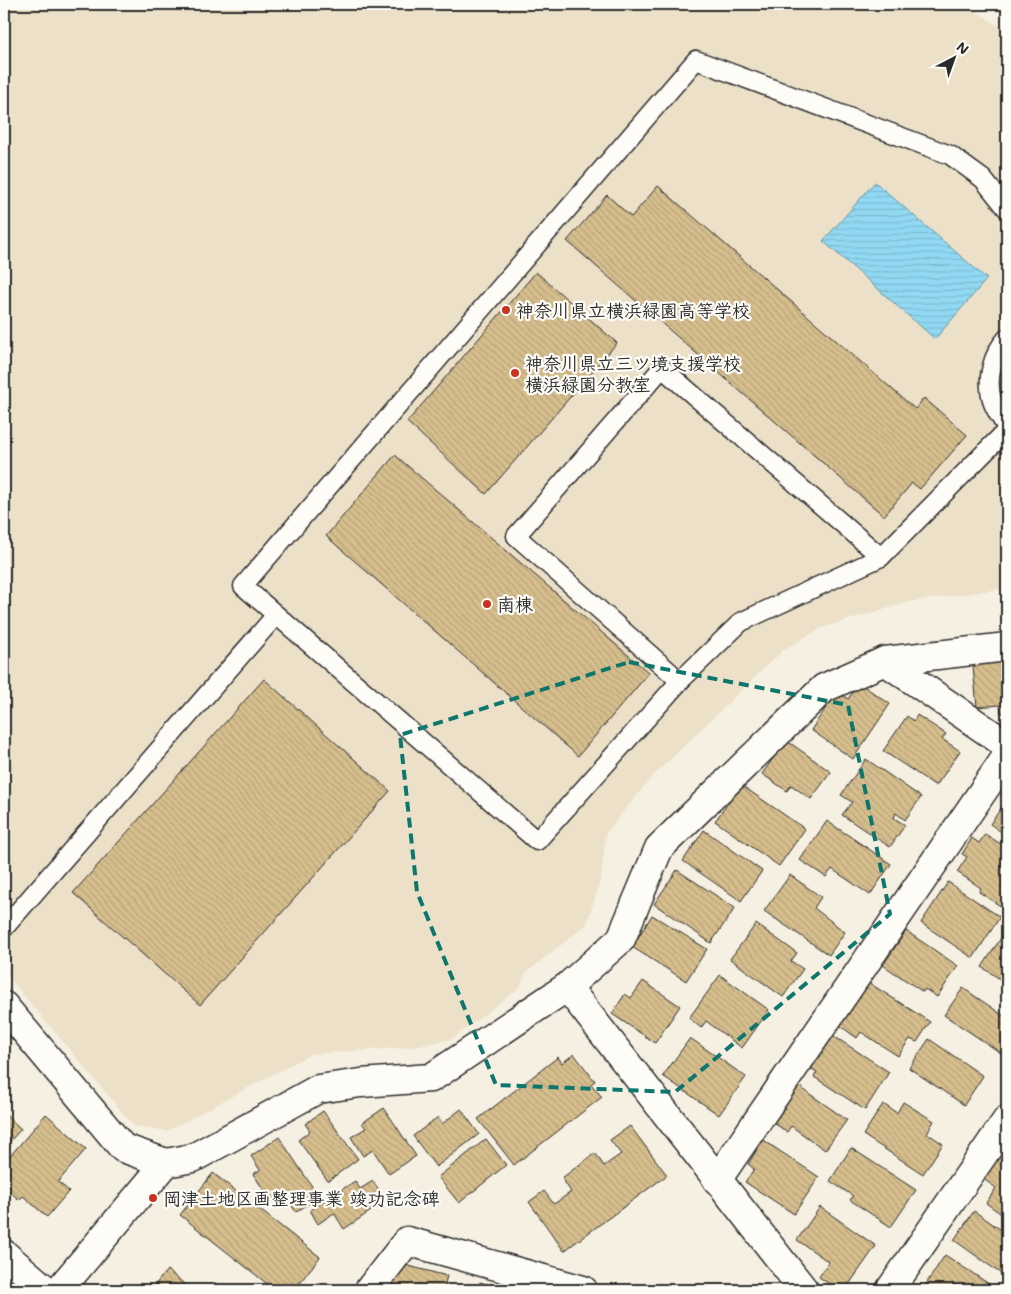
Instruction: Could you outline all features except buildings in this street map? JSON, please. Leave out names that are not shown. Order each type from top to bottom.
[{"type":"street","points":[[4,1006],[123,1148],[166,1164],[193,1158],[318,1090],[361,1083],[431,1078],[566,987],[620,939],[659,848],[824,688],[885,661],[1007,647]]},
{"type":"street","points":[[885,661],[1007,745]]},
{"type":"street","points":[[717,1180],[1007,756]]},
{"type":"street","points":[[566,987],[804,1290]]},
{"type":"street","points":[[890,1290],[1007,1120]]},
{"type":"street","points":[[59,1290],[166,1164]]},
{"type":"street","points":[[369,1290],[407,1241],[583,1290]]},
{"type":"street","points":[[4,1254],[46,1290]]},
{"type":"lane","points":[[1007,209],[983,179],[950,155],[696,60],[243,586],[538,841],[680,681],[741,622],[880,557],[1007,429],[992,401],[990,374],[998,349],[1007,338]]},
{"type":"lane","points":[[680,681],[516,536],[662,368],[880,557]]},
{"type":"lane","points":[[4,928],[276,615]]},
{"type":"highlighted area","points":[[629,662],[848,705],[890,914],[675,1092],[496,1085],[417,892],[400,735]]},
{"type":"shaded area","name":"神奈川県立横浜緑園高等学校","points":[[4,4],[965,4],[1007,31],[1007,588],[909,602],[821,628],[782,651],[652,777],[606,833],[601,878],[587,924],[526,973],[520,987],[454,1038],[415,1047],[311,1054],[167,1131],[134,1126],[4,972]]},
{"type":"water","points":[[875,182],[987,279],[935,339],[823,241]]},
{"type":"place","name":"神奈川県立横浜緑園高等学校","points":[[506,310]]},
{"type":"place","name":"神奈川県立三ツ境支援学校 横浜緑園分教室","points":[[515,373]]},
{"type":"place","name":"南棟","points":[[487,604]]},
{"type":"place","name":"岡津土地区画整理事業 竣功記念碑","points":[[153,1198]]}]
